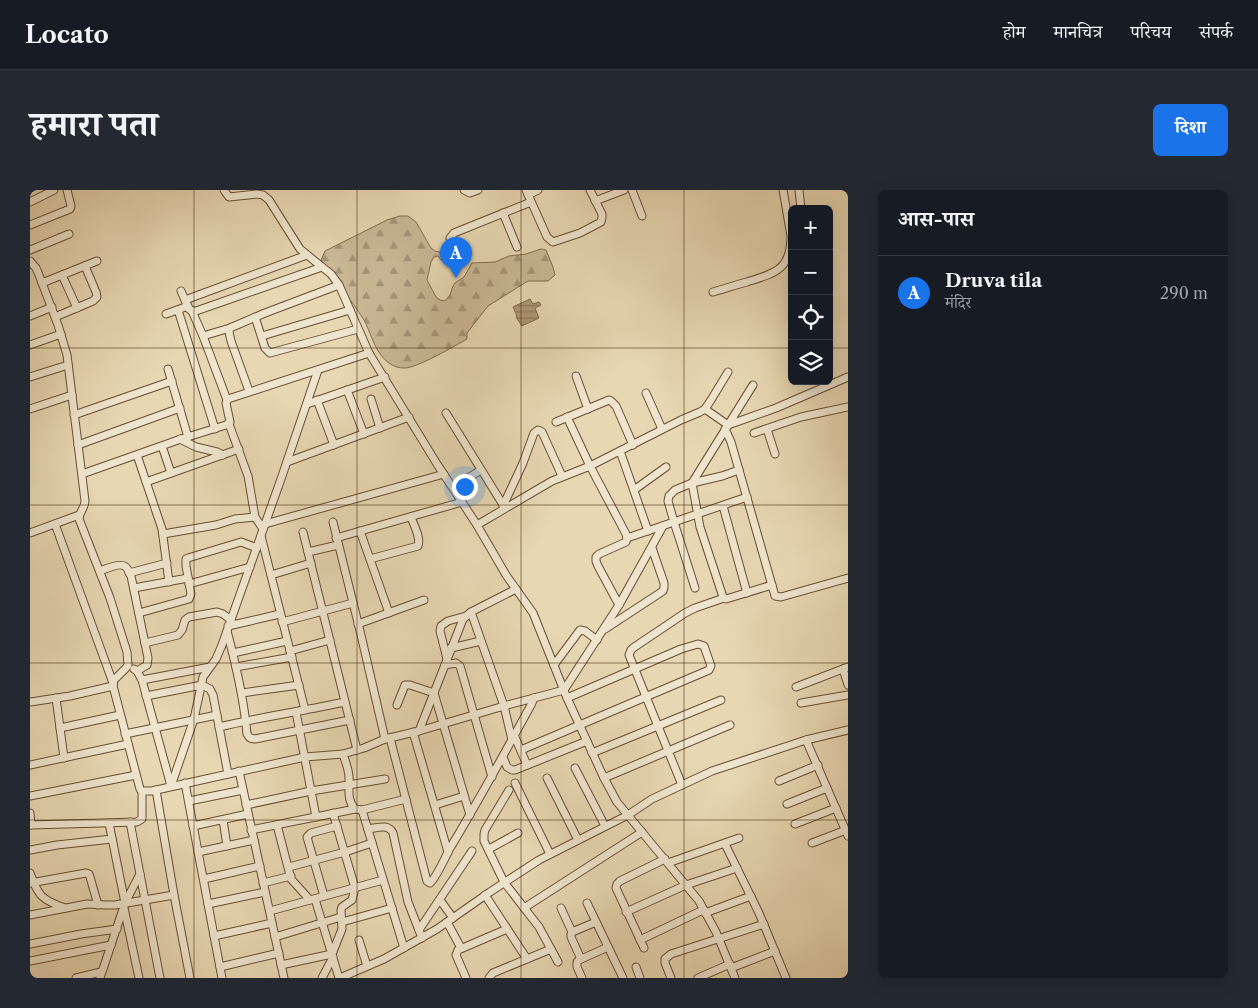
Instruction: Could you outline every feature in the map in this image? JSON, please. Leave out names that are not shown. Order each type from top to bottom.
[{"type":"street","points":[[30,202],[54,190]]},
{"type":"street","points":[[30,225],[70,209],[67,190]]},
{"type":"street","points":[[224,190],[229,197],[263,195],[269,200],[300,249],[330,274],[339,285],[369,353],[477,525],[506,575],[533,613],[580,726],[617,802],[699,901],[719,939],[735,978]]},
{"type":"street","points":[[464,190],[470,193],[478,190]]},
{"type":"street","points":[[456,256],[450,241],[451,235],[503,213],[538,190]]},
{"type":"street","points":[[528,196],[547,237],[553,242],[580,233],[600,222],[602,214],[590,190]]},
{"type":"street","points":[[595,201],[624,190]]},
{"type":"street","points":[[632,190],[642,216]]},
{"type":"street","points":[[713,292],[772,274],[782,267],[790,251],[791,242],[783,190]]},
{"type":"street","points":[[799,190],[801,205]]},
{"type":"street","points":[[503,213],[517,247]]},
{"type":"street","points":[[30,250],[69,234]]},
{"type":"street","points":[[166,314],[306,255]]},
{"type":"street","points":[[30,261],[36,268],[66,349],[85,504],[79,516],[80,522],[110,598],[127,652],[128,664],[114,680],[113,684]]},
{"type":"street","points":[[42,283],[97,261]]},
{"type":"street","points":[[55,317],[93,301],[97,297],[85,266]]},
{"type":"street","points":[[188,306],[196,311],[322,267]]},
{"type":"street","points":[[62,275],[77,308]]},
{"type":"street","points":[[203,336],[230,328],[339,285]]},
{"type":"street","points":[[181,291],[203,336],[227,400],[229,424],[248,476],[255,516],[263,530],[270,575],[299,684],[304,710]]},
{"type":"street","points":[[30,316],[52,308]]},
{"type":"street","points":[[178,310],[214,429]]},
{"type":"street","points":[[262,336],[350,310]]},
{"type":"street","points":[[256,317],[264,348],[270,353],[358,329]]},
{"type":"street","points":[[230,328],[231,341],[249,391]]},
{"type":"street","points":[[30,345],[61,334]]},
{"type":"street","points":[[227,400],[249,391],[369,353]]},
{"type":"street","points":[[30,377],[68,365]]},
{"type":"street","points":[[168,369],[188,437]]},
{"type":"street","points":[[171,786],[194,719],[203,676],[219,652],[229,626],[318,370]]},
{"type":"street","points":[[477,525],[544,484],[590,466],[705,409],[728,372]]},
{"type":"street","points":[[576,376],[588,409]]},
{"type":"street","points":[[726,427],[776,408],[848,376]]},
{"type":"street","points":[[307,404],[385,378]]},
{"type":"street","points":[[74,415],[172,381]]},
{"type":"street","points":[[724,598],[721,595],[704,538],[692,483],[753,385]]},
{"type":"street","points":[[347,390],[364,434]]},
{"type":"street","points":[[646,393],[662,429]]},
{"type":"street","points":[[30,409],[72,395]]},
{"type":"street","points":[[371,399],[380,428]]},
{"type":"street","points":[[316,400],[334,445]]},
{"type":"street","points":[[556,422],[609,400],[613,402],[633,444]]},
{"type":"street","points":[[754,433],[806,416],[848,407]]},
{"type":"street","points":[[78,445],[180,408]]},
{"type":"street","points":[[705,409],[726,427],[775,596],[781,597],[848,578]]},
{"type":"street","points":[[446,413],[504,507]]},
{"type":"street","points":[[287,462],[409,417]]},
{"type":"street","points":[[567,417],[627,538]]},
{"type":"street","points":[[82,474],[180,439],[229,424]]},
{"type":"street","points":[[767,429],[775,454]]},
{"type":"street","points":[[504,507],[536,430],[542,432],[562,476]]},
{"type":"street","points":[[180,439],[223,455]]},
{"type":"street","points":[[162,446],[171,474]]},
{"type":"street","points":[[146,482],[238,449]]},
{"type":"street","points":[[620,451],[648,531]]},
{"type":"street","points":[[137,455],[160,522],[169,582]]},
{"type":"street","points":[[634,490],[666,467]]},
{"type":"street","points":[[453,487],[481,470]]},
{"type":"street","points":[[695,588],[674,522],[668,500],[669,496],[675,490],[692,483],[739,470]]},
{"type":"street","points":[[263,530],[444,474]]},
{"type":"street","points":[[619,605],[598,566],[596,557],[626,542],[627,538],[747,497]]},
{"type":"street","points":[[308,552],[360,531],[462,502]]},
{"type":"street","points":[[723,506],[747,593]]},
{"type":"street","points":[[30,533],[79,516]]},
{"type":"street","points":[[163,534],[255,516]]},
{"type":"street","points":[[370,559],[418,546],[419,538],[411,517]]},
{"type":"street","points":[[333,522],[387,738],[406,799],[428,882],[431,882],[492,777],[534,698]]},
{"type":"street","points":[[30,813],[30,825],[137,822],[142,819],[142,791],[136,775],[113,684],[54,524]]},
{"type":"street","points":[[566,694],[663,526]]},
{"type":"street","points":[[360,531],[389,613]]},
{"type":"street","points":[[303,532],[357,750]]},
{"type":"street","points":[[139,613],[187,600],[191,597],[186,562],[188,558],[241,542],[257,548]]},
{"type":"street","points":[[602,631],[663,591],[664,583],[652,548]]},
{"type":"street","points":[[130,573],[167,563]]},
{"type":"street","points":[[270,575],[311,563]]},
{"type":"street","points":[[100,571],[121,565],[126,567],[130,573],[148,662],[145,667],[137,671]]},
{"type":"street","points":[[134,588],[169,582],[189,581],[250,567]]},
{"type":"street","points":[[682,785],[629,655],[631,650],[684,613],[695,608],[724,598],[772,586]]},
{"type":"street","points":[[446,662],[440,632],[441,626],[516,589]]},
{"type":"street","points":[[358,624],[424,600]]},
{"type":"street","points":[[229,626],[281,618],[353,603]]},
{"type":"street","points":[[145,643],[178,635],[182,630],[185,620],[189,617],[217,612],[224,614],[229,626],[242,694],[247,734],[250,738],[255,739],[350,720]]},
{"type":"street","points":[[468,614],[481,641],[513,737],[527,765]]},
{"type":"street","points":[[448,852],[434,805],[416,731],[434,693],[463,619],[468,614]]},
{"type":"street","points":[[554,665],[580,630],[585,631],[597,640]]},
{"type":"street","points":[[236,667],[291,654],[330,640]]},
{"type":"street","points":[[233,653],[288,641]]},
{"type":"street","points":[[451,648],[481,641]]},
{"type":"street","points":[[142,791],[156,790],[305,757],[343,754],[387,738],[444,724],[504,706],[534,698],[566,694],[635,669],[681,649],[698,644],[704,646],[711,666],[709,670],[521,750]]},
{"type":"street","points":[[446,662],[456,663],[460,666],[492,777]]},
{"type":"street","points":[[142,680],[210,667]]},
{"type":"street","points":[[126,668],[137,671],[142,680],[171,786]]},
{"type":"street","points":[[796,687],[846,668],[848,685]]},
{"type":"street","points":[[30,702],[56,698],[113,684]]},
{"type":"street","points":[[242,694],[299,684]]},
{"type":"street","points":[[146,696],[202,685],[208,687],[212,691],[228,774]]},
{"type":"street","points":[[397,704],[405,685],[434,693]]},
{"type":"street","points":[[434,693],[470,815]]},
{"type":"street","points":[[801,703],[848,695]]},
{"type":"street","points":[[56,698],[64,758]]},
{"type":"street","points":[[592,753],[721,700]]},
{"type":"street","points":[[219,727],[246,720],[345,702]]},
{"type":"street","points":[[296,712],[316,817]]},
{"type":"street","points":[[60,728],[120,715]]},
{"type":"street","points":[[125,734],[217,715]]},
{"type":"street","points":[[604,778],[730,725]]},
{"type":"street","points":[[277,825],[293,882],[313,899],[323,923],[340,978],[404,948],[420,934],[450,920],[539,860],[628,815],[652,799],[712,771],[806,740],[848,730]]},
{"type":"street","points":[[806,740],[847,833],[812,843]]},
{"type":"street","points":[[503,757],[507,767],[512,770],[587,741]]},
{"type":"street","points":[[30,765],[128,744]]},
{"type":"street","points":[[343,754],[348,770],[349,796],[351,802],[359,809],[368,829],[404,948]]},
{"type":"street","points":[[778,781],[818,765]]},
{"type":"street","points":[[575,768],[605,826]]},
{"type":"street","points":[[239,771],[284,978]]},
{"type":"street","points":[[30,796],[136,775]]},
{"type":"street","points":[[547,778],[578,840]]},
{"type":"street","points":[[246,805],[311,791],[385,779]]},
{"type":"street","points":[[185,783],[222,978]]},
{"type":"street","points":[[515,783],[550,854]]},
{"type":"street","points":[[787,804],[827,788]]},
{"type":"street","points":[[156,790],[190,978]]},
{"type":"street","points":[[189,801],[243,790]]},
{"type":"street","points":[[509,790],[484,834],[484,841],[504,882],[539,927],[558,962]]},
{"type":"street","points":[[434,805],[464,796]]},
{"type":"street","points":[[251,830],[406,799]]},
{"type":"street","points":[[796,824],[836,808]]},
{"type":"street","points":[[322,978],[342,930],[342,907],[352,900],[355,888],[333,813]]},
{"type":"street","points":[[194,826],[248,814]]},
{"type":"street","points":[[223,820],[227,846]]},
{"type":"street","points":[[109,822],[139,978]]},
{"type":"street","points":[[130,822],[160,978]]},
{"type":"street","points":[[324,896],[308,841],[308,835],[337,826]]},
{"type":"street","points":[[368,829],[388,827],[393,832],[408,902],[420,934]]},
{"type":"street","points":[[524,908],[642,832]]},
{"type":"street","points":[[489,849],[518,833]]},
{"type":"street","points":[[644,948],[617,892],[617,884],[666,861],[725,844],[739,838]]},
{"type":"street","points":[[30,850],[112,839]]},
{"type":"street","points":[[198,852],[254,840]]},
{"type":"street","points":[[288,867],[372,843]]},
{"type":"street","points":[[725,844],[764,924],[786,978]]},
{"type":"street","points":[[420,934],[472,851]]},
{"type":"street","points":[[204,879],[260,866]]},
{"type":"street","points":[[626,912],[686,885],[737,868]]},
{"type":"street","points":[[30,873],[32,883],[45,900],[65,908]]},
{"type":"street","points":[[32,883],[86,873],[90,877],[98,905]]},
{"type":"street","points":[[76,978],[101,975],[124,905],[140,874]]},
{"type":"street","points":[[263,883],[291,876]]},
{"type":"street","points":[[270,911],[383,880]]},
{"type":"street","points":[[208,904],[265,892]]},
{"type":"street","points":[[30,915],[87,904],[124,905],[174,894]]},
{"type":"street","points":[[485,895],[527,959]]},
{"type":"street","points":[[640,940],[704,911],[751,896]]},
{"type":"street","points":[[440,900],[461,948]]},
{"type":"street","points":[[587,903],[621,978]]},
{"type":"street","points":[[275,937],[323,923],[392,908]]},
{"type":"street","points":[[561,908],[572,932],[570,934],[581,960]]},
{"type":"street","points":[[214,936],[272,922]]},
{"type":"street","points":[[572,932],[596,922]]},
{"type":"street","points":[[671,978],[665,963],[667,956],[764,924]]},
{"type":"street","points":[[30,944],[117,929]]},
{"type":"street","points":[[466,978],[456,955],[458,950],[507,929]]},
{"type":"street","points":[[359,940],[367,966]]},
{"type":"street","points":[[30,961],[111,945]]},
{"type":"street","points":[[582,978],[577,962],[608,947]]},
{"type":"street","points":[[489,978],[493,973],[551,949]]},
{"type":"street","points":[[698,978],[775,951]]},
{"type":"street","points":[[220,967],[279,953]]},
{"type":"street","points":[[282,966],[332,956]]},
{"type":"street","points":[[636,967],[640,978]]},
{"type":"green space","points":[[408,216],[416,222],[431,248],[450,255],[454,259],[453,263],[450,264],[441,260],[438,256],[434,257],[431,262],[427,280],[436,297],[440,300],[445,301],[455,283],[464,277],[472,263],[495,262],[509,256],[526,254],[541,249],[546,250],[555,275],[548,281],[528,281],[488,306],[467,333],[467,339],[454,347],[409,367],[400,368],[394,366],[385,360],[378,351],[364,320],[321,260],[325,251],[387,220]]},
{"type":"shaded area","points":[[530,299],[533,304],[539,302],[541,305],[535,308],[539,318],[522,326],[516,317],[513,307]]},
{"type":"place","name":"Druva tila","points":[[456,278]]}]
